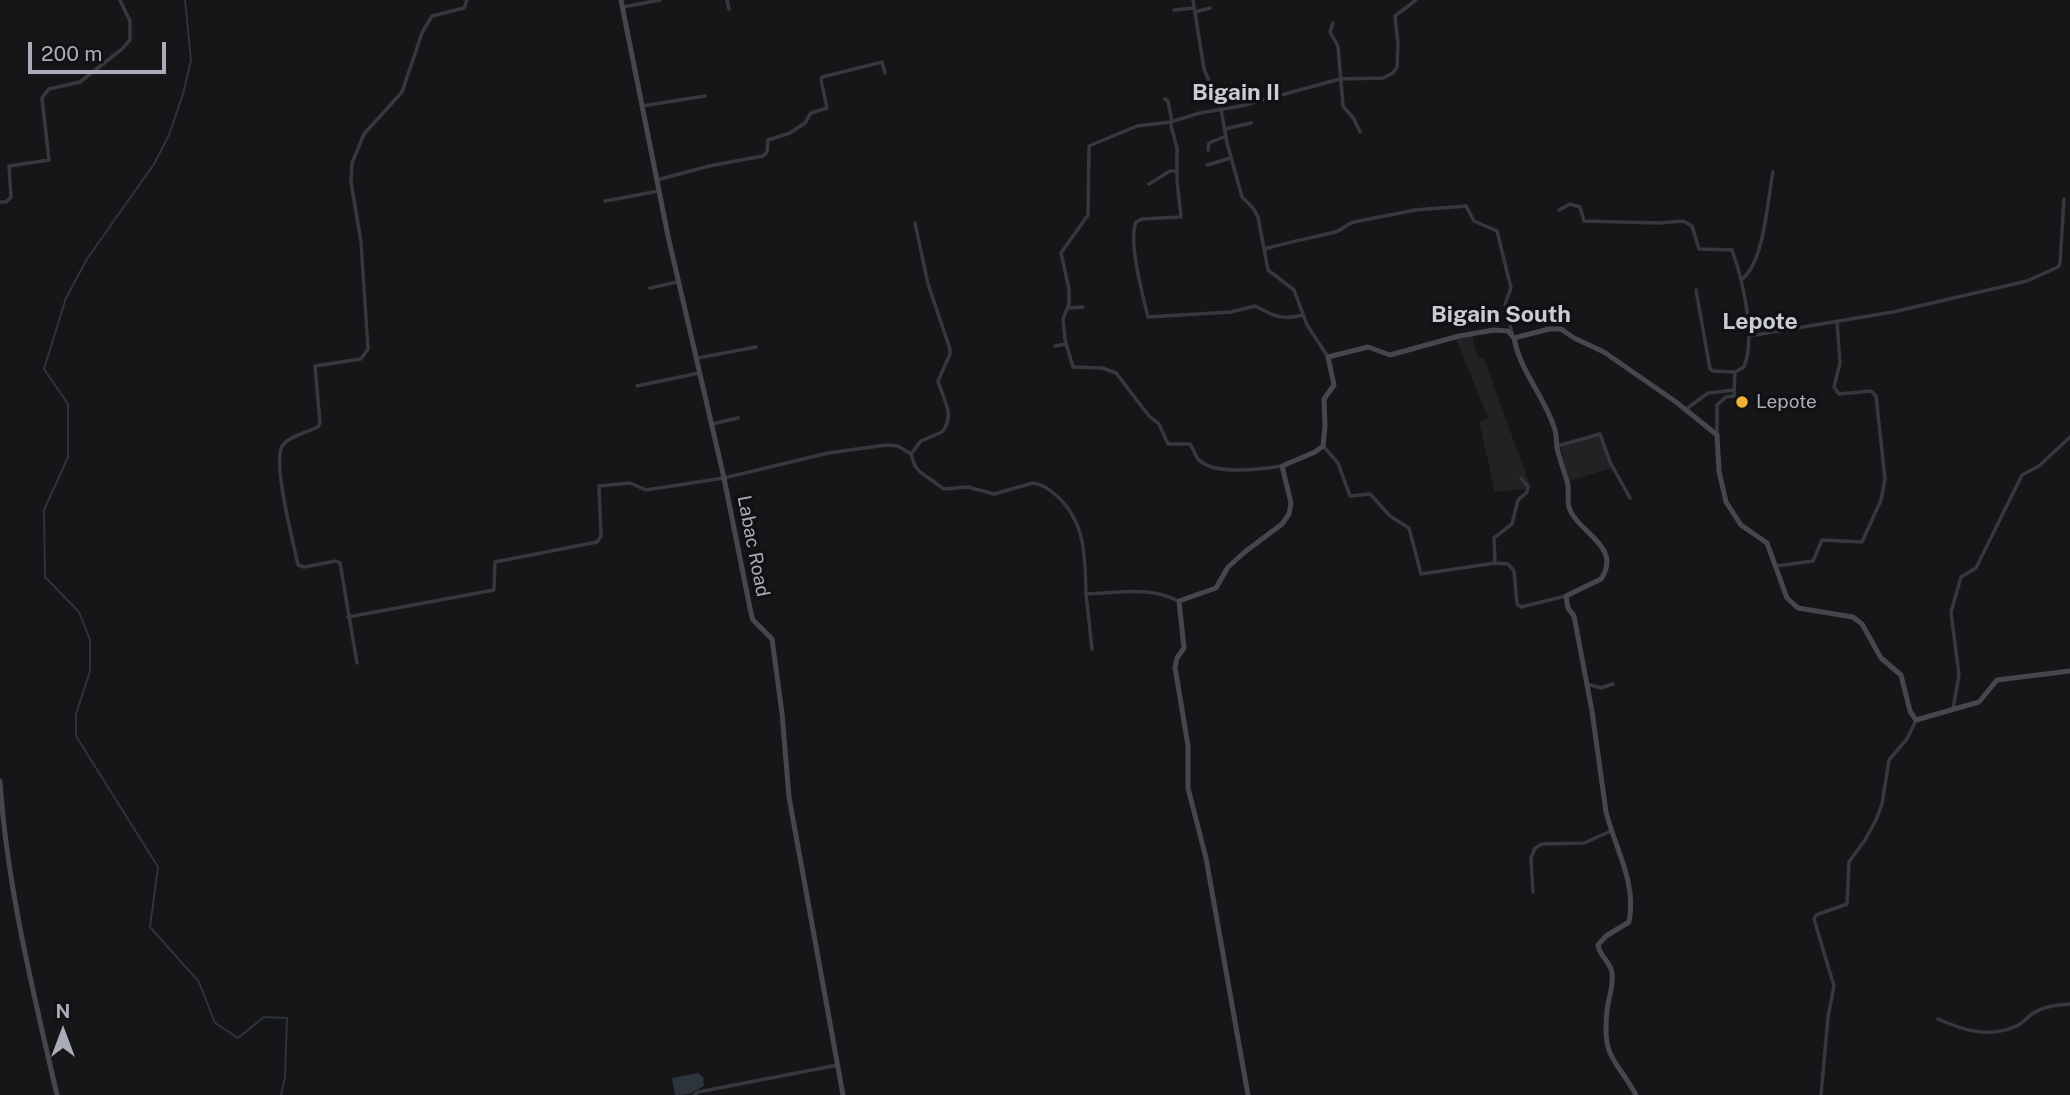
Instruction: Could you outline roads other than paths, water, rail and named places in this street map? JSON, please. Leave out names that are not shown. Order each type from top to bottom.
[{"type":"street","points":[[0,202],[6,202],[11,197],[9,166],[49,160],[42,98],[45,93],[49,89],[85,79],[130,40],[130,20],[120,0]]},
{"type":"street","points":[[357,663],[339,562],[298,565],[281,481],[281,448],[318,427],[320,423],[315,366],[361,359],[368,348],[361,242],[351,182],[355,153],[364,134],[402,92],[422,33],[432,16],[464,8],[467,0]]},
{"type":"street","name":"Labac Road","points":[[621,0],[659,191],[698,358],[751,613],[753,620],[772,639],[789,797],[843,1095]]},
{"type":"street","points":[[623,7],[660,0]]},
{"type":"street","points":[[727,0],[729,9]]},
{"type":"street","points":[[1193,0],[1204,69],[1221,109],[1242,197],[1254,208],[1258,217],[1268,270],[1294,290],[1303,315],[1328,357],[1334,385],[1324,399],[1323,446],[1338,463],[1350,496],[1370,494],[1390,516],[1409,528],[1421,574],[1495,563],[1508,564],[1512,566],[1517,604],[1521,607],[1566,596],[1601,579],[1606,560],[1604,551],[1570,512],[1567,484],[1553,424],[1520,359],[1513,336],[1505,304],[1511,288],[1497,231],[1474,221],[1466,206],[1415,210],[1354,222],[1339,231],[1304,237],[1265,249]]},
{"type":"street","points":[[1323,446],[1282,466],[1249,471],[1220,468],[1199,460],[1189,444],[1168,444],[1159,424],[1149,416],[1116,373],[1102,368],[1073,367],[1066,344],[1063,319],[1069,289],[1060,253],[1088,215],[1089,146],[1137,126],[1171,122],[1241,106],[1340,79],[1383,78],[1393,73],[1398,60],[1395,16],[1416,0]]},
{"type":"street","points":[[1174,10],[1210,8]]},
{"type":"street","points":[[1333,23],[1330,32],[1338,46],[1343,106],[1360,132]]},
{"type":"street","points":[[657,180],[709,166],[763,156],[767,152],[768,140],[790,133],[805,123],[811,113],[827,108],[822,76],[882,62],[885,73]]},
{"type":"street","points":[[642,106],[705,96]]},
{"type":"street","points":[[1165,99],[1168,101],[1177,148],[1176,171],[1181,217],[1142,219],[1136,222],[1133,228],[1135,256],[1148,317],[1231,312],[1255,306],[1281,319],[1303,315]]},
{"type":"street","points":[[1225,129],[1251,123]]},
{"type":"street","points":[[1208,150],[1209,143],[1226,136]]},
{"type":"street","points":[[1207,164],[1231,159]]},
{"type":"street","points":[[1149,184],[1170,171],[1176,171]]},
{"type":"street","points":[[1741,279],[1750,271],[1761,244],[1773,172]]},
{"type":"street","points":[[605,201],[659,191]]},
{"type":"street","points":[[1748,336],[1878,315],[2027,281],[2058,267],[2061,261],[2064,199]]},
{"type":"street","points":[[1559,210],[1570,204],[1580,207],[1584,222],[1683,221],[1692,226],[1699,249],[1732,250],[1741,279],[1748,336],[1744,367],[1735,372],[1710,369],[1696,290]]},
{"type":"street","points":[[911,454],[921,441],[942,432],[949,418],[946,399],[938,381],[950,349],[928,284],[915,223]]},
{"type":"street","points":[[650,288],[680,282]]},
{"type":"street","points":[[1067,309],[1083,307]]},
{"type":"street","points":[[1775,566],[1813,561],[1822,540],[1862,542],[1884,491],[1876,396],[1871,391],[1839,394],[1834,387],[1840,363],[1837,321]]},
{"type":"street","points":[[1328,357],[1368,347],[1390,355],[1481,332],[1503,330],[1513,336],[1561,329],[1584,344],[1604,352],[1717,435]]},
{"type":"street","points":[[1055,346],[1066,344]]},
{"type":"street","points":[[698,358],[756,347]]},
{"type":"street","points":[[1735,372],[1734,396],[1726,397],[1717,405],[1719,471],[1726,502],[1741,525],[1767,543],[1787,597],[1798,608],[1853,617],[1862,624],[1881,658],[1901,675],[1910,711],[1916,720]]},
{"type":"street","points":[[637,386],[701,373]]},
{"type":"street","points":[[1685,410],[1708,393],[1734,390]]},
{"type":"street","points":[[712,424],[738,418]]},
{"type":"street","points":[[1557,446],[1600,434],[1610,462],[1630,498]]},
{"type":"street","points":[[1952,711],[1959,675],[1951,612],[1961,577],[1976,568],[2022,475],[2039,466],[2070,437]]},
{"type":"street","points":[[348,617],[494,590],[495,562],[597,542],[601,536],[599,486],[630,483],[646,490],[724,478],[828,453],[898,446],[911,454],[920,472],[944,489],[965,487],[994,494],[1036,483],[1053,493],[1070,510],[1079,527],[1092,649]]},
{"type":"street","points":[[1086,594],[1153,591],[1179,601],[1216,588],[1228,567],[1282,524],[1289,514],[1291,503],[1282,466]]},
{"type":"street","points":[[1495,563],[1494,538],[1512,524],[1518,500],[1527,492],[1528,486],[1521,478]]},
{"type":"street","points":[[1566,596],[1574,616],[1587,684],[1605,812],[1625,864],[1630,918],[1627,925],[1606,936],[1598,945],[1612,973],[1605,1035],[1608,1052],[1636,1095]]},
{"type":"street","points":[[1179,601],[1184,648],[1175,667],[1188,746],[1188,788],[1204,849],[1248,1095]]},
{"type":"street","points":[[1916,720],[1979,702],[1997,680],[2070,671]]},
{"type":"street","points":[[1587,684],[1601,688],[1613,684]]},
{"type":"street","points":[[1821,1095],[1828,1017],[1835,986],[1814,919],[1816,915],[1847,904],[1849,862],[1876,820],[1882,804],[1889,760],[1907,739],[1916,720]]},
{"type":"street","points":[[0,780],[3,825],[22,943],[57,1095]]},
{"type":"street","points":[[1533,892],[1531,858],[1535,848],[1542,844],[1584,843],[1611,831]]},
{"type":"street","points":[[1938,1019],[1962,1031],[1993,1031],[2016,1027],[2035,1012],[2052,1006],[2070,1004]]},
{"type":"street","points":[[694,1095],[698,1092],[838,1065]]},
{"type":"waterway","points":[[185,0],[191,60],[169,135],[154,164],[87,259],[66,298],[44,369],[68,404],[68,457],[44,510],[45,577],[79,612],[90,640],[90,671],[76,714],[76,736],[158,867],[150,927],[199,982],[215,1023],[238,1038],[264,1017],[287,1018],[285,1077],[281,1095]]},
{"type":"place","name":"Lepote","points":[[1742,402]]},
{"type":"district","name":"Bigain II","points":[[1236,93]]},
{"type":"district","name":"Bigain South","points":[[1501,315]]},
{"type":"district","name":"Lepote","points":[[1760,322]]}]
